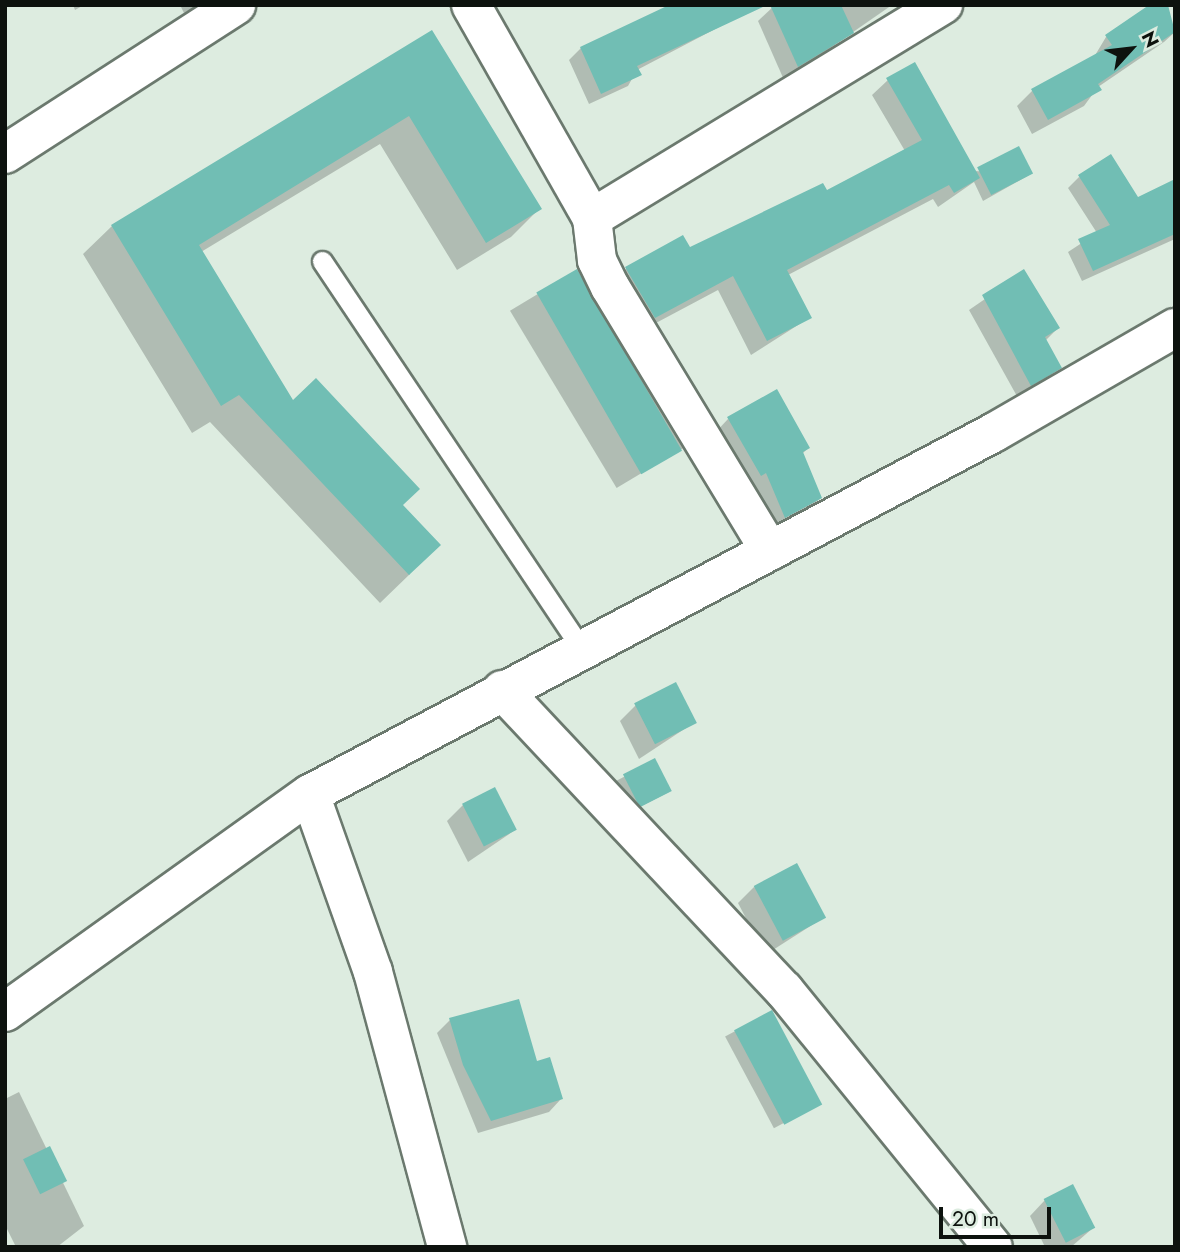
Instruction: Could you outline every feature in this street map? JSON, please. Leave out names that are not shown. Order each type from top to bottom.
[{"type":"street","points":[[5,154],[236,5]]},
{"type":"street","points":[[471,5],[592,218],[597,260],[610,287],[770,551]]},
{"type":"street","points":[[592,218],[943,5]]},
{"type":"street","points":[[5,1012],[310,794],[581,648],[770,551],[1175,328]]},
{"type":"street","points":[[502,690],[784,989],[993,1247]]},
{"type":"street","points":[[310,794],[373,972],[447,1247]]},
{"type":"lane","points":[[321,261],[581,648]]},
{"type":"building","points":[[669,5],[767,5],[637,66],[642,75],[601,94],[580,47]]},
{"type":"building","points":[[770,5],[841,5],[854,33],[798,67]]},
{"type":"building","points":[[1149,5],[1168,5],[1175,32],[1098,84],[1102,90],[1048,120],[1031,89],[1112,45],[1105,35]]},
{"type":"building","points":[[432,30],[542,209],[486,243],[409,116],[199,245],[293,400],[316,378],[420,489],[403,505],[441,545],[409,575],[239,395],[221,406],[111,225]]},
{"type":"building","points":[[915,62],[980,178],[954,193],[949,185],[787,270],[812,318],[767,341],[733,276],[655,318],[625,267],[683,235],[690,247],[823,183],[827,190],[922,140],[886,78]]},
{"type":"building","points":[[1019,146],[1033,174],[991,195],[977,167]]},
{"type":"building","points":[[1111,154],[1138,197],[1175,179],[1175,234],[1093,271],[1078,239],[1110,225],[1078,175]]},
{"type":"building","points":[[577,269],[682,451],[641,474],[536,292]]},
{"type":"building","points":[[1024,269],[1060,328],[1045,337],[1062,368],[1031,386],[982,295]]},
{"type":"building","points":[[777,389],[810,448],[803,452],[822,498],[785,518],[766,473],[761,476],[727,417]]},
{"type":"building","points":[[676,682],[697,723],[655,744],[634,703]]},
{"type":"building","points":[[655,758],[672,791],[640,807],[623,774]]},
{"type":"building","points":[[495,787],[517,830],[484,847],[462,804]]},
{"type":"building","points":[[797,863],[826,918],[783,941],[754,886]]},
{"type":"building","points":[[519,999],[537,1061],[550,1057],[563,1099],[491,1121],[463,1065],[449,1018]]},
{"type":"building","points":[[772,1010],[822,1104],[784,1125],[734,1030]]},
{"type":"building","points":[[50,1146],[67,1181],[40,1194],[23,1159]]},
{"type":"building","points":[[1073,1184],[1095,1228],[1066,1243],[1044,1199]]}]
